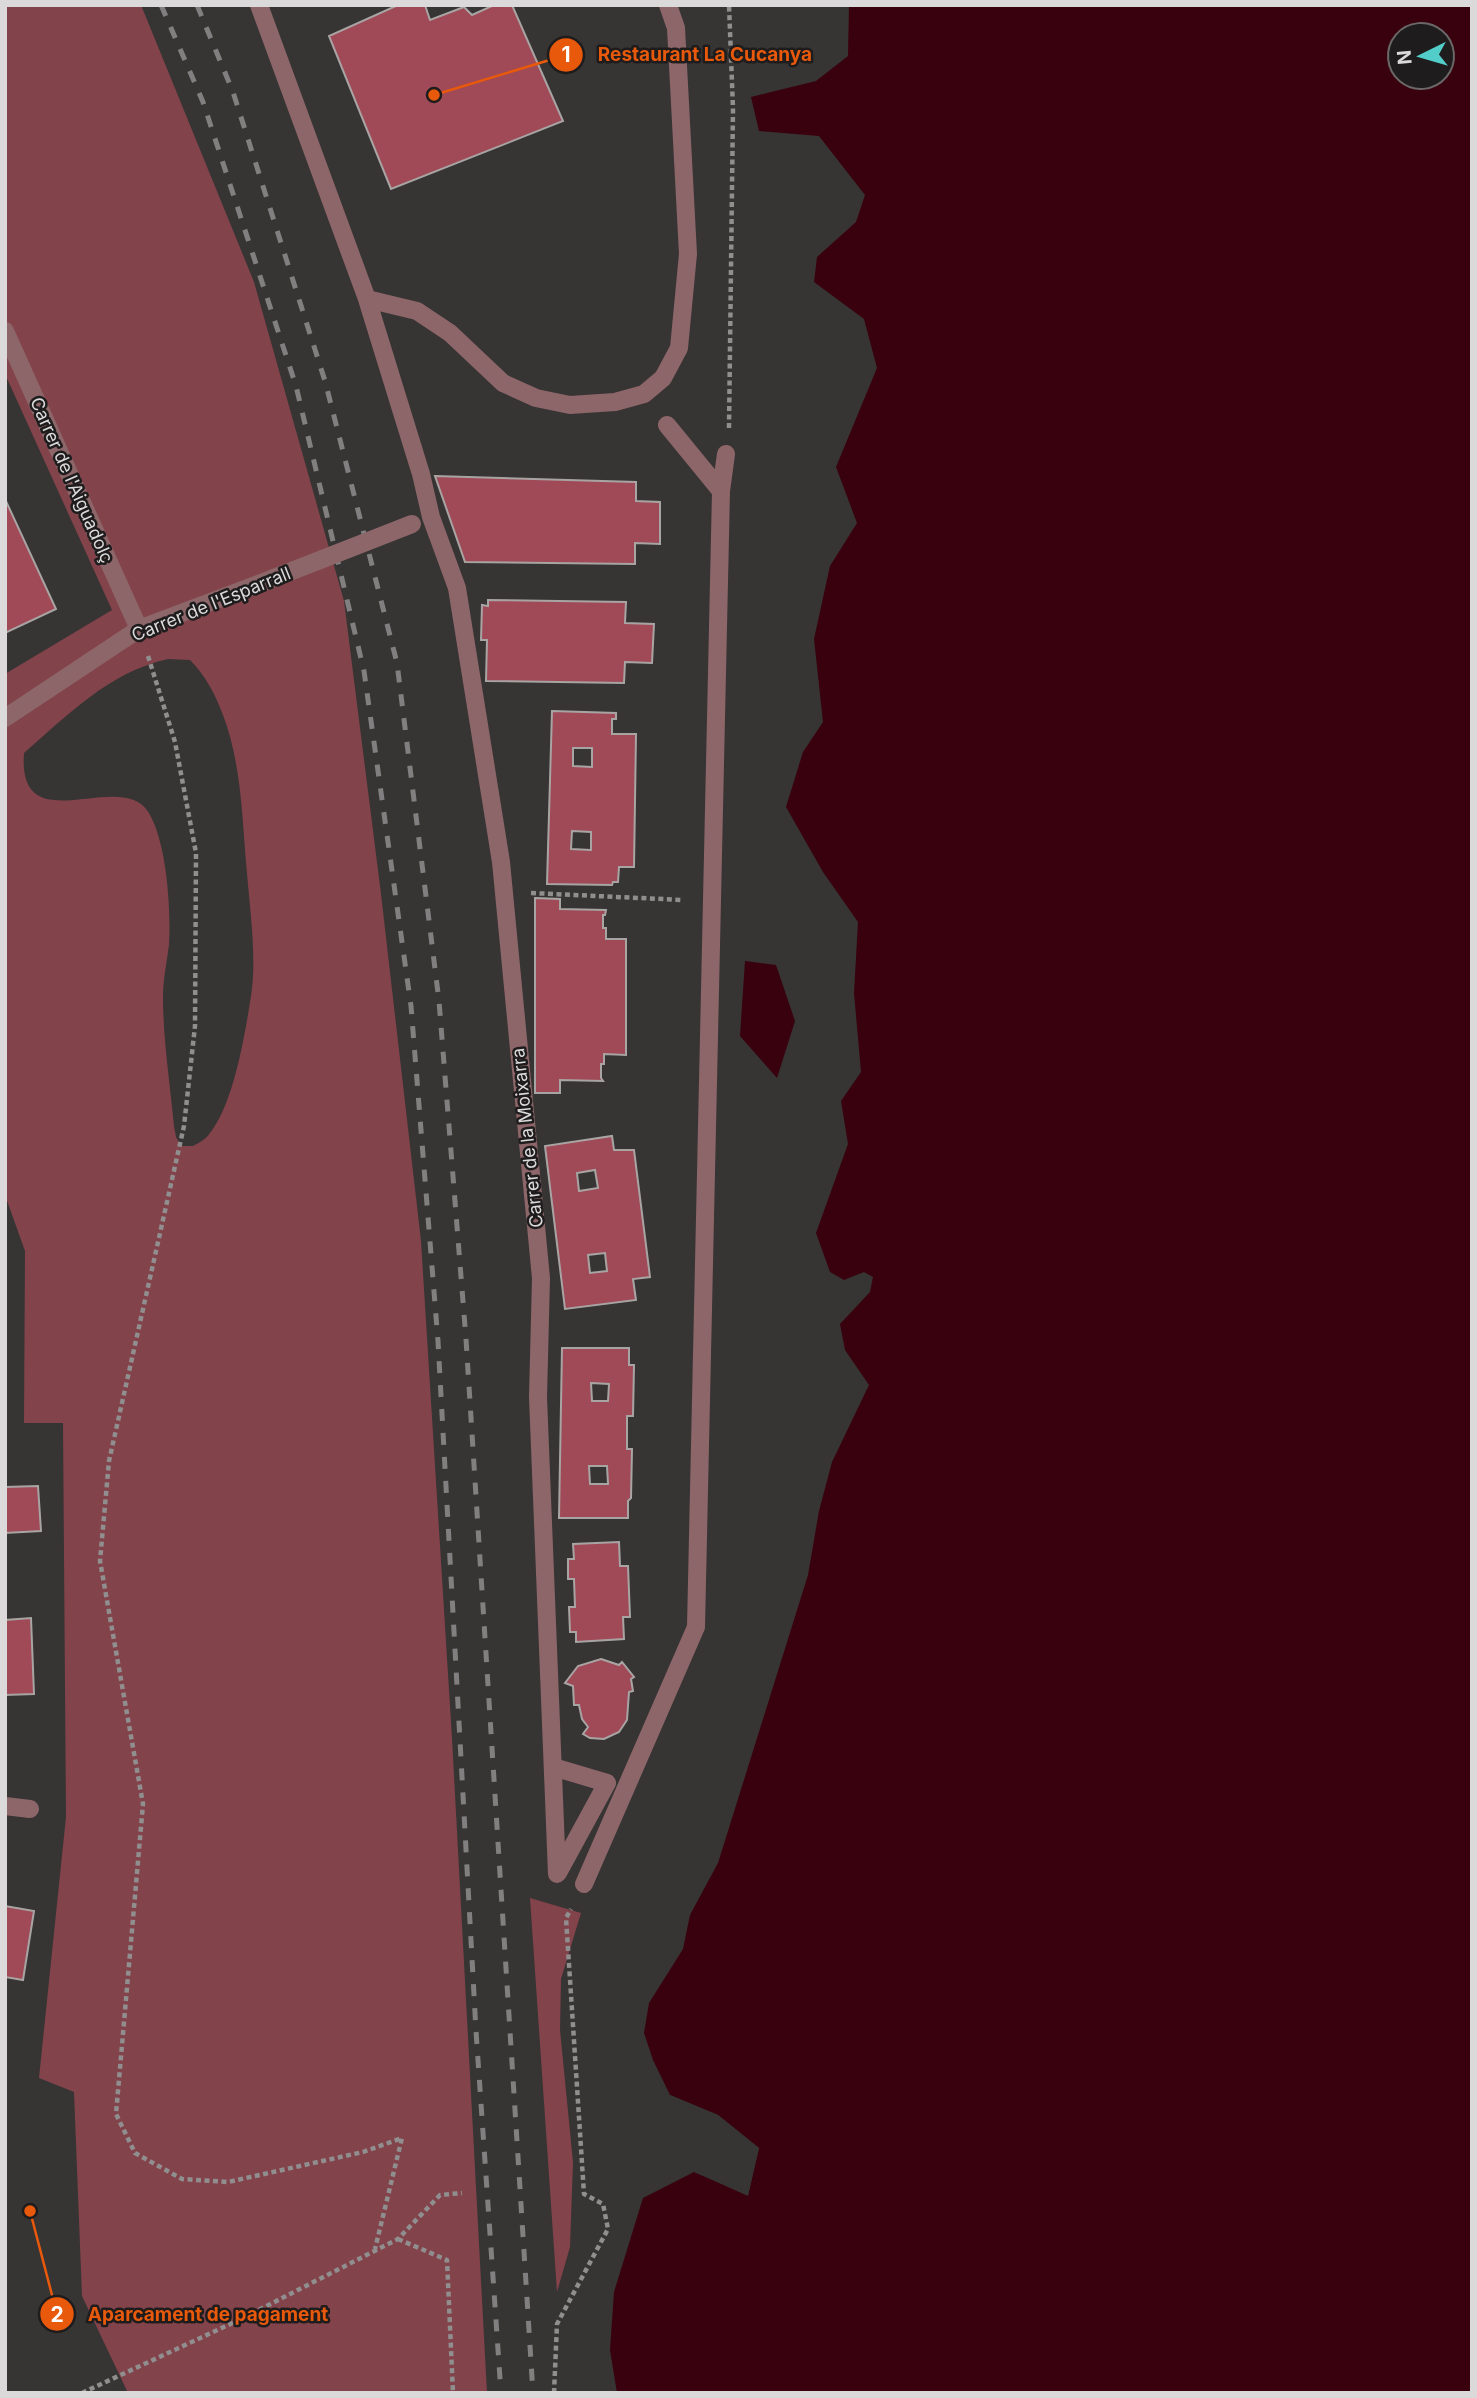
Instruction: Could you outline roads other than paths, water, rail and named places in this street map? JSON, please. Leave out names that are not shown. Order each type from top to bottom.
[{"type":"street","name":"Carrer de la Moixarra","points":[[259,5],[367,299],[421,474],[431,517],[457,589],[501,862],[541,1278],[538,1397],[553,1767],[558,1874],[607,1783],[553,1767]]},
{"type":"street","points":[[367,299],[417,311],[450,333],[503,383],[536,398],[570,405],[615,402],[643,394],[663,378],[679,348],[688,254],[676,28],[668,5]]},
{"type":"street","name":"Carrer de l'Aiguadolç","points":[[5,331],[139,629]]},
{"type":"street","points":[[667,425],[721,491]]},
{"type":"street","points":[[584,1884],[696,1627],[721,491],[726,454]]},
{"type":"street","name":"Carrer de l'Esparrall","points":[[5,718],[139,629],[431,517]]},
{"type":"street","points":[[5,1806],[30,1809]]},
{"type":"railway","points":[[161,5],[203,102],[296,386],[364,671],[411,1006],[438,1341],[476,2031],[501,2393]]},
{"type":"railway","points":[[197,5],[233,92],[325,381],[397,663],[439,1001],[466,1339],[533,2393]]},
{"type":"place","name":"Restaurant La Cucanya","points":[[434,95]]},
{"type":"place","name":"Aparcament de pagament","points":[[30,2211]]}]
